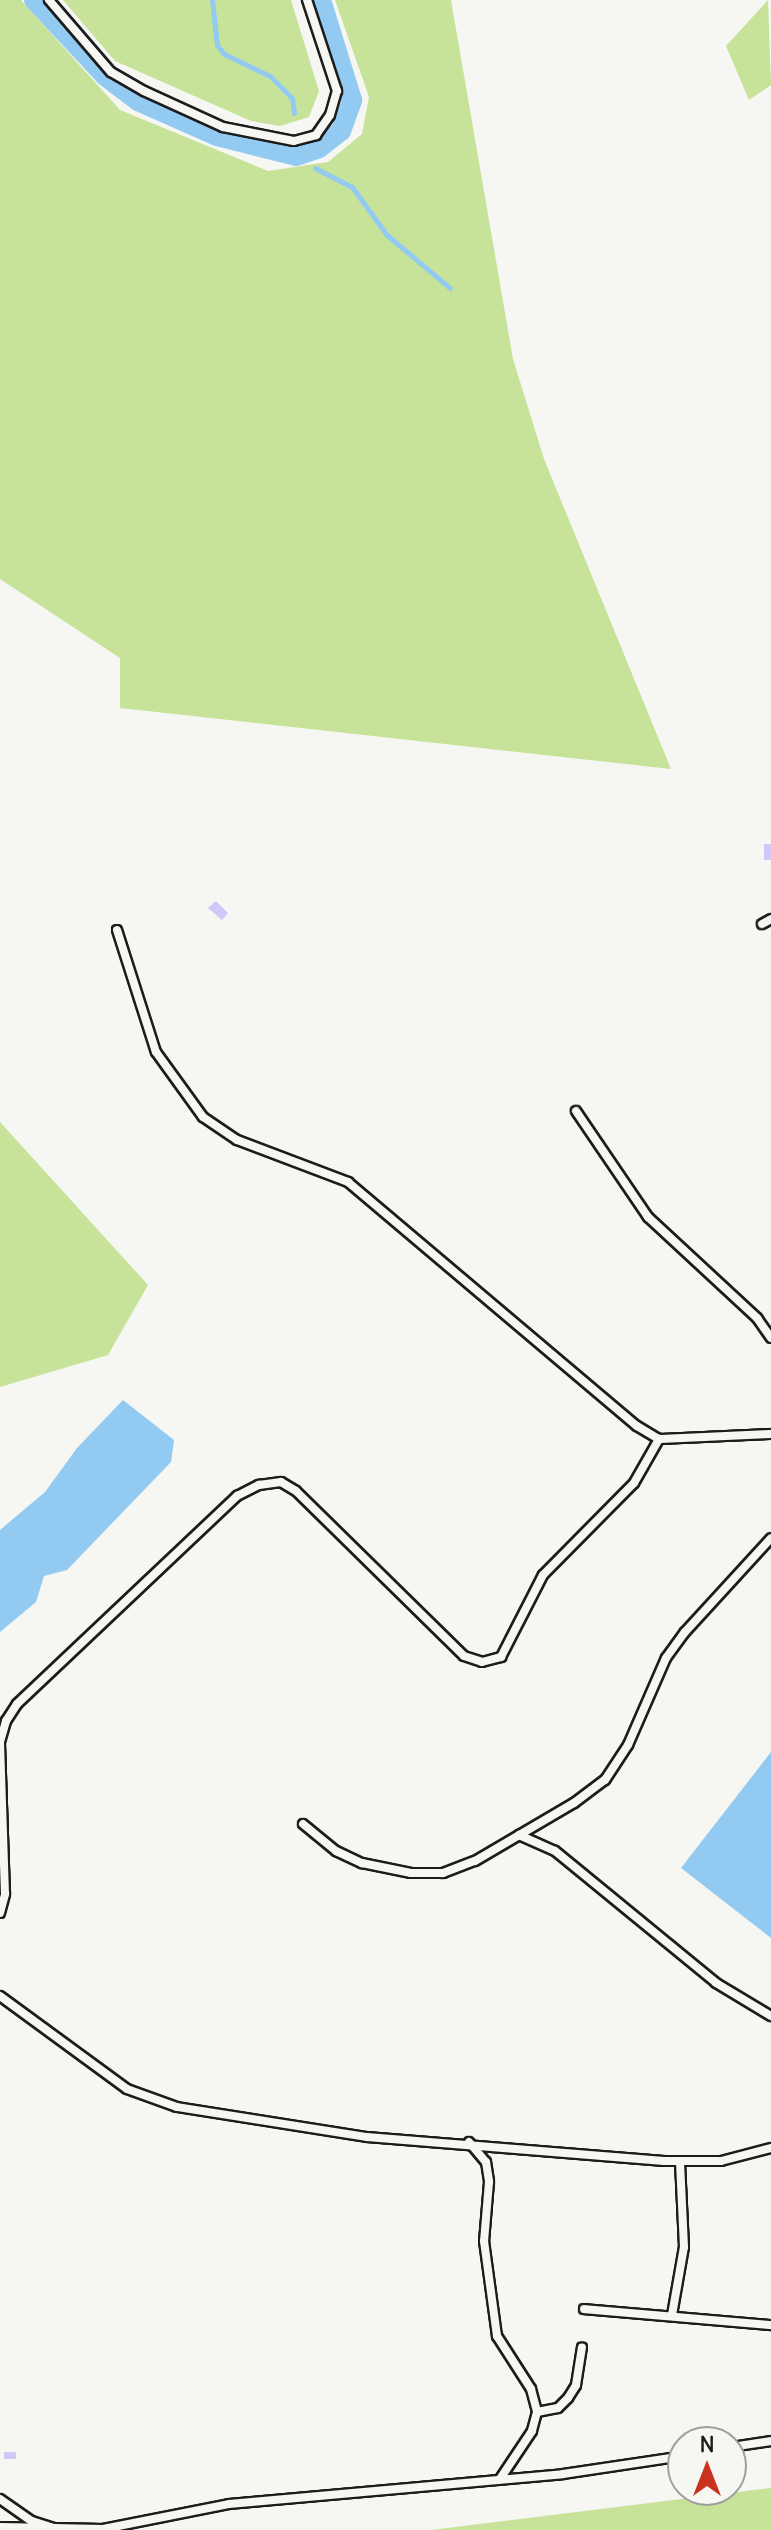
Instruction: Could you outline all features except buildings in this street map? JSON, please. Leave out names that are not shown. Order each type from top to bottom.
[{"type":"lane","points":[[49,0],[111,72],[144,91],[223,127],[294,141],[316,135],[330,115],[337,91],[307,0]]},
{"type":"lane","points":[[117,930],[156,1052],[203,1117],[237,1140],[348,1182],[637,1426],[659,1439],[771,1434]]},
{"type":"lane","points":[[576,1111],[648,1217],[757,1318],[771,1338]]},
{"type":"lane","points":[[0,1913],[5,1894],[0,1742],[6,1721],[17,1704],[237,1496],[259,1485],[281,1482],[296,1491],[464,1656],[482,1662],[501,1657],[543,1575],[634,1483],[659,1439]]},
{"type":"lane","points":[[303,1824],[349,1857],[411,1873],[443,1873],[475,1861],[519,1835],[605,1780],[628,1745],[666,1658],[771,1538]]},
{"type":"lane","points":[[519,1835],[555,1851],[716,1983],[771,2016]]},
{"type":"lane","points":[[0,1996],[127,2089],[177,2107],[367,2137],[469,2142],[680,2161],[721,2161],[771,2148]]},
{"type":"lane","points":[[469,2142],[487,2172],[484,2241],[497,2336],[531,2389],[537,2412],[532,2431],[500,2479]]},
{"type":"lane","points":[[672,2315],[684,2247],[680,2161]]},
{"type":"lane","points":[[584,2309],[771,2325]]},
{"type":"lane","points":[[537,2412],[558,2408],[568,2398],[582,2347]]},
{"type":"lane","points":[[747,2445],[771,2441]]},
{"type":"lane","points":[[0,2527],[103,2529],[229,2504],[500,2479],[667,2458]]},
{"type":"lane","points":[[0,2499],[32,2521],[54,2528]]},
{"type":"green space","points":[[0,0],[21,0],[120,110],[268,171],[328,162],[362,134],[369,97],[335,0],[451,0],[513,359],[544,459],[671,769],[120,708],[120,658],[0,579]]},
{"type":"green space","points":[[63,0],[291,0],[319,91],[309,117],[280,126],[251,121],[115,61]]},
{"type":"green space","points":[[768,0],[771,85],[749,100],[726,46]]},
{"type":"green space","points":[[0,1122],[148,1285],[108,1355],[0,1387]]},
{"type":"green space","points":[[771,2488],[771,2530],[431,2530],[667,2501],[667,2506],[747,2506],[747,2491]]},
{"type":"water","points":[[123,1400],[174,1440],[171,1462],[67,1570],[44,1576],[36,1602],[0,1632],[0,1530],[45,1492],[77,1448]]},
{"type":"water","points":[[771,1752],[771,1938],[681,1868]]},
{"type":"waterway","points":[[34,0],[105,76],[138,101],[217,136],[296,156],[319,148],[341,131],[352,100],[321,0]]},
{"type":"waterway","points":[[212,0],[217,45],[224,54],[270,76],[292,98],[294,113]]},
{"type":"waterway","points":[[315,168],[352,187],[387,235],[450,288]]}]
